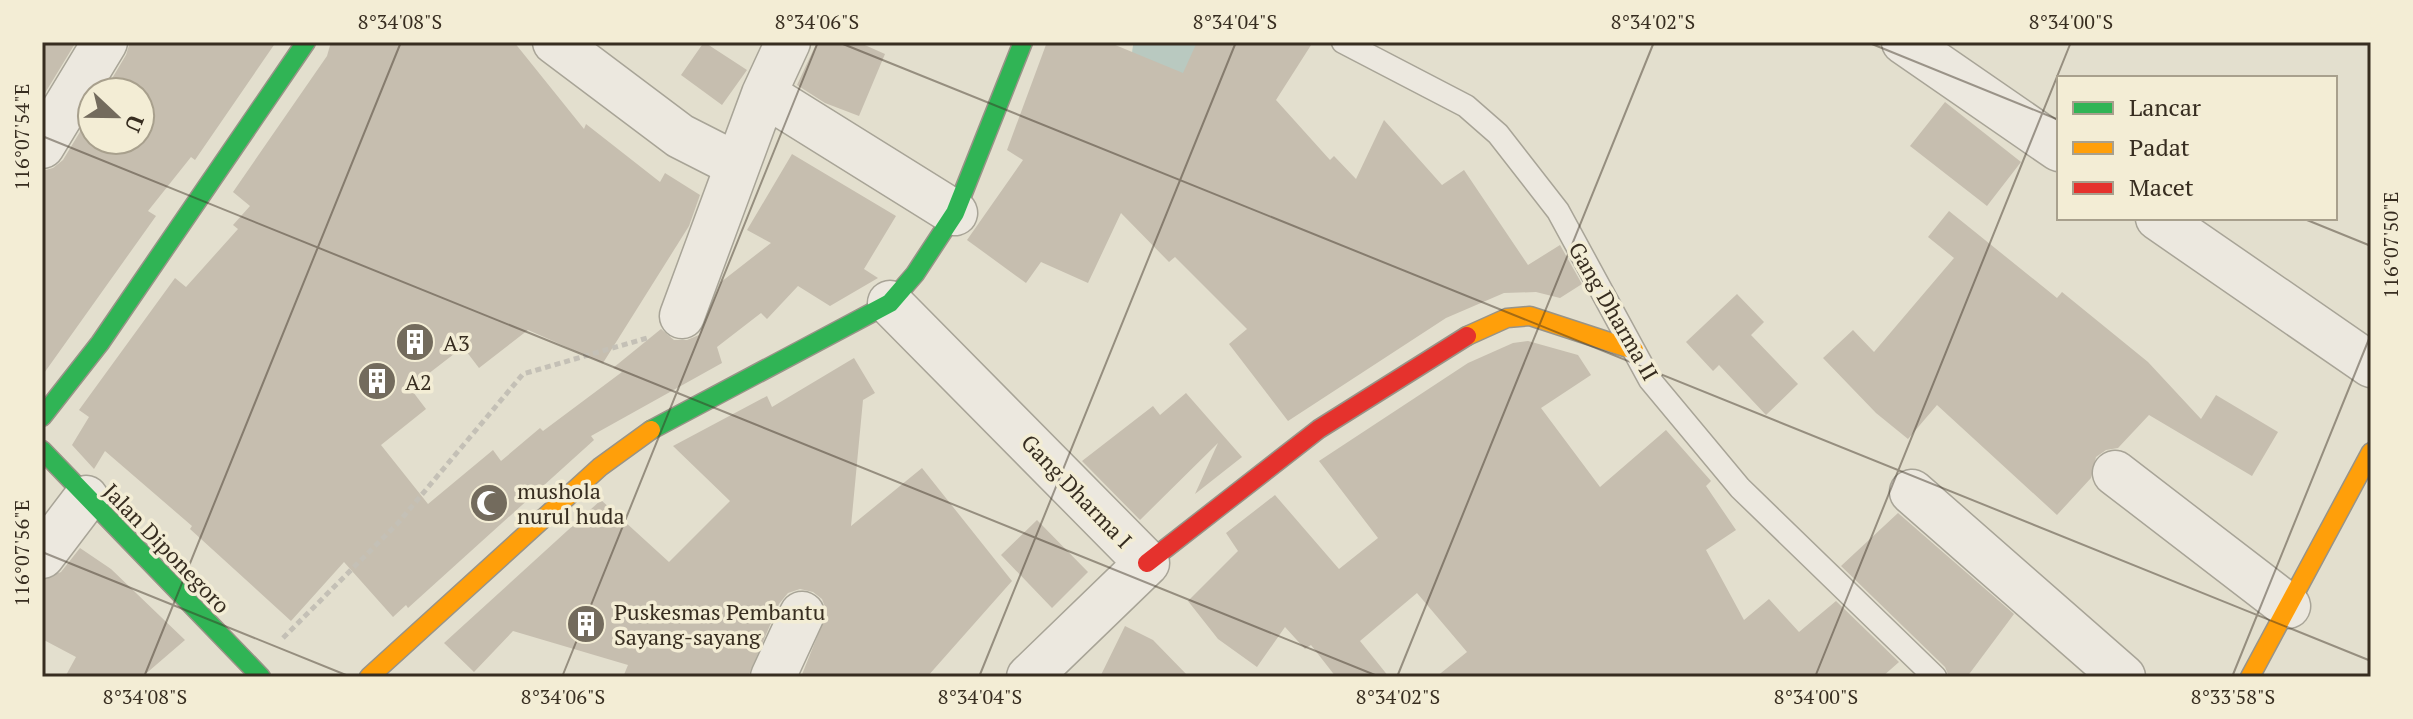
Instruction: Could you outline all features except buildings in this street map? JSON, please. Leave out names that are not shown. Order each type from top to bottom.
[{"type":"main road","points":[[42,417],[100,343],[306,42]]},
{"type":"main road","points":[[369,677],[591,475],[650,430],[890,303],[915,274],[955,213],[1023,42]]},
{"type":"main road","points":[[1147,563],[1319,429],[1456,341],[1507,318],[1530,316],[1594,334],[1634,350]]},
{"type":"main road","name":"Jalan Diponegoro","points":[[42,450],[256,673]]},
{"type":"main road","points":[[2250,677],[2371,452]]},
{"type":"street","points":[[42,146],[105,42]]},
{"type":"street","points":[[555,42],[680,136],[737,165]]},
{"type":"street","points":[[682,316],[764,94],[788,42]]},
{"type":"street","points":[[1904,42],[2057,148]]},
{"type":"street","points":[[764,94],[955,213]]},
{"type":"street","points":[[2161,220],[2371,365]]},
{"type":"street","name":"Gang Dharma I","points":[[890,303],[1147,563],[1029,677]]},
{"type":"street","points":[[2115,473],[2288,606]]},
{"type":"street","points":[[1912,492],[2123,677]]},
{"type":"street","points":[[42,556],[86,498]]},
{"type":"street","points":[[773,677],[802,614]]},
{"type":"lane","name":"Gang Dharma II","points":[[1343,42],[1466,106],[1498,134],[1558,211],[1650,380],[1740,488],[1935,677]]},
{"type":"path","points":[[256,673],[398,523],[523,374],[642,341],[682,316]]},
{"type":"waterway","points":[[1170,55],[1172,42]]},
{"type":"traffic: fast","points":[[42,417],[100,343],[306,42]]},
{"type":"traffic: fast","points":[[651,430],[890,303],[915,274],[955,213],[1023,42]]},
{"type":"traffic: fast","points":[[42,450],[261,677]]},
{"type":"traffic: slow","points":[[1467,336],[1507,318],[1530,316],[1634,350]]},
{"type":"traffic: slow","points":[[369,677],[600,467],[651,430]]},
{"type":"traffic: slow","points":[[2250,677],[2371,452]]},
{"type":"traffic: jam","points":[[1147,563],[1319,429],[1467,336]]},
{"type":"place","name":"A3","points":[[415,342]]},
{"type":"place","name":"A2","points":[[377,381]]},
{"type":"place","name":"mushola nurul huda","points":[[489,503]]},
{"type":"place","name":"Puskesmas Pembantu Sayang-sayang","points":[[586,624]]}]
